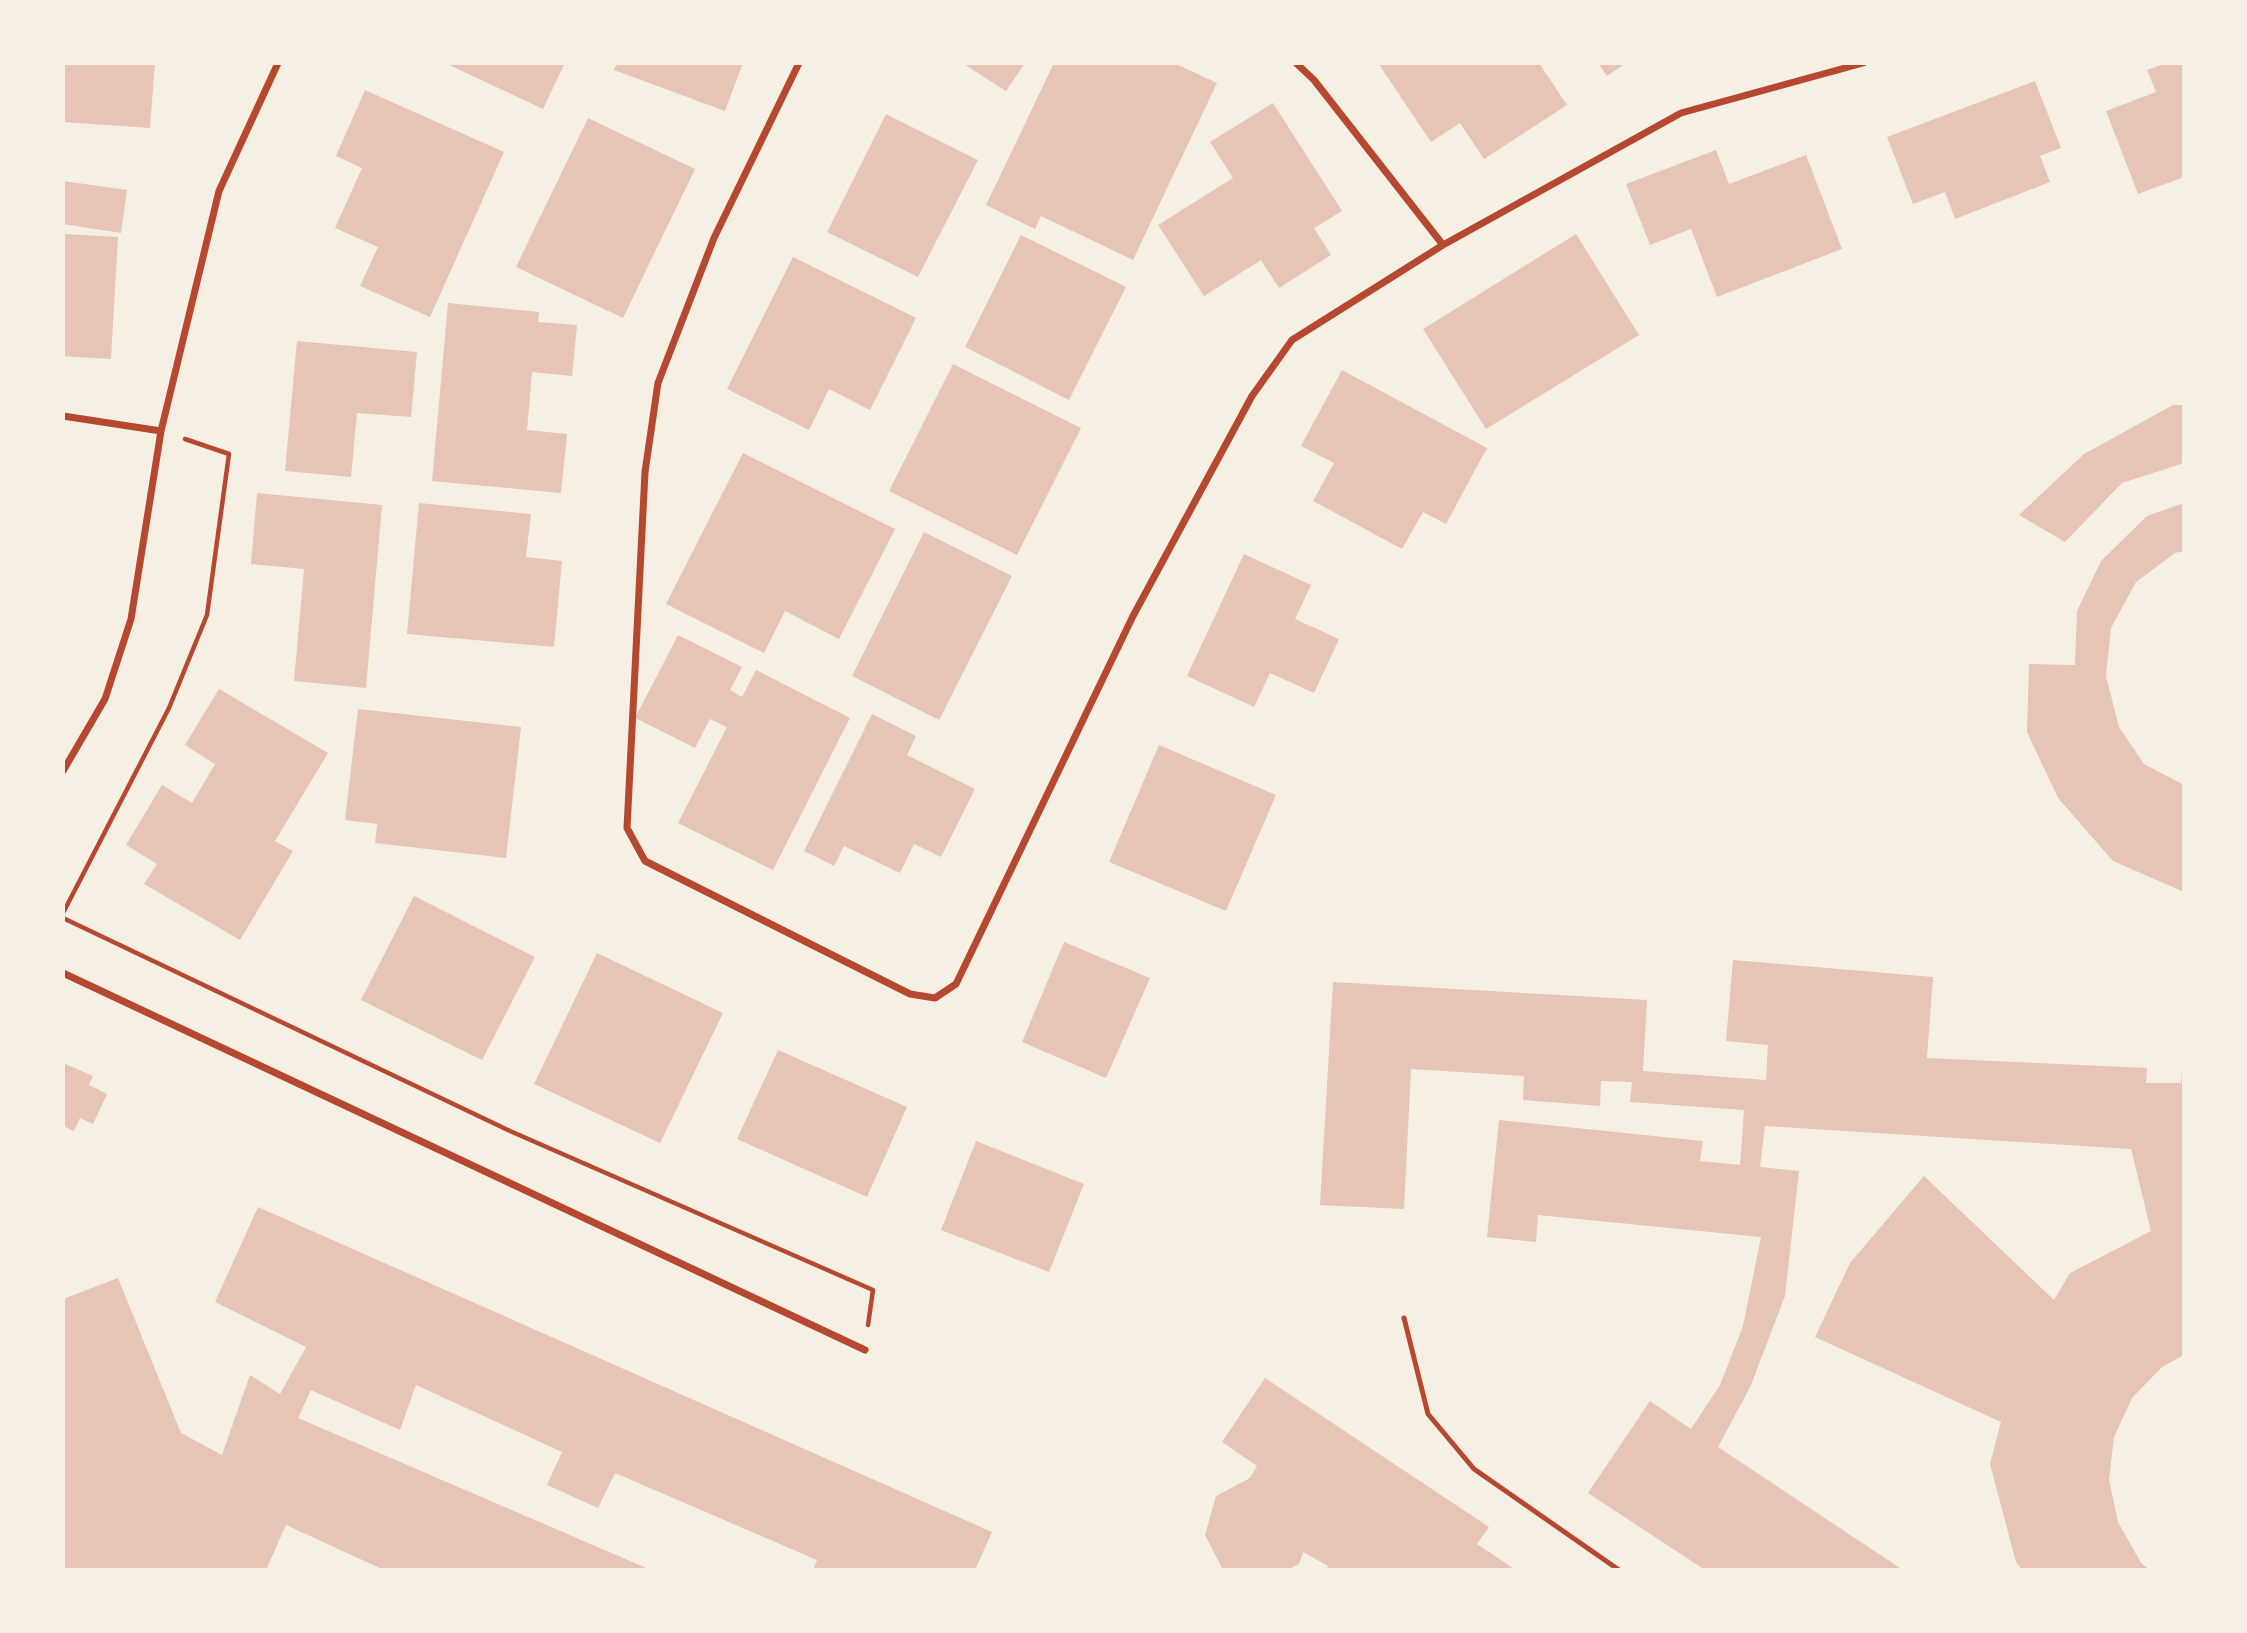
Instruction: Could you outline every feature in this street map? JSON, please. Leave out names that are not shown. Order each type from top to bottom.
[{"type":"street","points":[[63,771],[105,699],[131,620],[161,431],[219,191],[278,63]]},
{"type":"street","points":[[799,63],[714,238],[658,383],[645,472],[627,828],[645,862],[910,994],[935,998],[956,984],[1133,616],[1252,396],[1293,340],[1443,244],[1681,113],[1863,63]]},
{"type":"street","points":[[1296,63],[1314,80],[1443,244]]},
{"type":"street","points":[[63,416],[161,431]]},
{"type":"street","points":[[63,974],[865,1350]]},
{"type":"lane","points":[[1404,1318],[1428,1414],[1474,1469],[1619,1570]]},
{"type":"path","points":[[161,431],[229,454],[207,615],[169,708],[63,916],[510,1131],[873,1290],[865,1350]]},
{"type":"building","points":[[63,63],[155,63],[150,128],[63,122]]},
{"type":"building","points":[[445,63],[565,63],[543,109]]},
{"type":"building","points":[[617,63],[743,63],[725,111],[614,70]]},
{"type":"building","points":[[962,63],[1025,63],[1006,91]]},
{"type":"building","points":[[1054,63],[1174,63],[1217,83],[1133,260],[1041,216],[1035,229],[986,205]]},
{"type":"building","points":[[1378,63],[1539,63],[1567,105],[1484,159],[1460,123],[1431,142]]},
{"type":"building","points":[[1598,63],[1626,63],[1607,76]]},
{"type":"building","points":[[2167,63],[2184,63],[2184,177],[2138,194],[2106,111],[2156,92],[2147,70]]},
{"type":"building","points":[[2035,81],[2061,148],[2040,156],[2050,182],[1955,219],[1945,192],[1913,204],[1887,137]]},
{"type":"building","points":[[365,90],[504,152],[430,317],[360,286],[378,247],[335,228],[362,168],[336,156]]},
{"type":"building","points":[[1273,103],[1342,211],[1314,228],[1331,255],[1279,288],[1261,260],[1204,296],[1158,225],[1233,178],[1210,142]]},
{"type":"building","points":[[886,114],[978,160],[918,277],[827,232]]},
{"type":"building","points":[[588,118],[695,169],[623,318],[516,267]]},
{"type":"building","points":[[1716,150],[1729,184],[1806,155],[1842,249],[1717,297],[1691,229],[1650,245],[1626,184]]},
{"type":"building","points":[[63,181],[127,190],[121,233],[63,224]]},
{"type":"building","points":[[63,234],[118,237],[111,359],[63,356]]},
{"type":"building","points":[[1576,234],[1639,335],[1486,429],[1423,329]]},
{"type":"building","points":[[1021,235],[1126,287],[1069,400],[965,347]]},
{"type":"building","points":[[793,257],[916,318],[870,410],[829,389],[809,430],[727,389]]},
{"type":"building","points":[[448,303],[539,312],[538,322],[577,325],[572,376],[532,372],[527,430],[567,434],[561,493],[432,481]]},
{"type":"building","points":[[297,341],[417,352],[411,417],[357,413],[351,477],[285,471]]},
{"type":"building","points":[[953,364],[1081,428],[1017,555],[889,491]]},
{"type":"building","points":[[1342,370],[1487,448],[1446,524],[1423,512],[1402,549],[1313,501],[1334,463],[1301,446]]},
{"type":"building","points":[[2173,405],[2184,405],[2184,463],[2122,483],[2065,542],[2019,515],[2084,454]]},
{"type":"building","points":[[743,453],[895,529],[839,639],[785,611],[764,653],[666,604]]},
{"type":"building","points":[[257,493],[382,505],[366,688],[294,681],[304,569],[251,564]]},
{"type":"building","points":[[419,503],[531,514],[526,557],[562,561],[554,647],[407,634]]},
{"type":"building","points":[[2184,503],[2184,551],[2175,553],[2136,582],[2111,628],[2106,676],[2119,727],[2144,764],[2184,785],[2184,892],[2113,861],[2058,798],[2027,732],[2029,664],[2075,665],[2077,611],[2101,561],[2147,516]]},
{"type":"building","points":[[924,532],[1012,576],[939,720],[852,676]]},
{"type":"building","points":[[1244,554],[1311,585],[1295,619],[1339,639],[1314,693],[1270,673],[1254,707],[1187,676]]},
{"type":"building","points":[[678,635],[742,667],[730,690],[742,697],[756,670],[850,718],[773,870],[678,823],[727,727],[710,719],[695,748],[635,718]]},
{"type":"building","points":[[219,689],[328,753],[275,841],[293,851],[240,940],[144,884],[157,864],[126,845],[162,785],[192,803],[215,764],[185,745]]},
{"type":"building","points":[[358,709],[521,727],[506,858],[375,843],[377,824],[345,820]]},
{"type":"building","points":[[872,714],[916,736],[907,755],[975,789],[941,857],[914,844],[900,873],[844,846],[834,866],[804,851]]},
{"type":"building","points":[[1159,745],[1276,795],[1226,911],[1109,862]]},
{"type":"building","points":[[414,896],[535,957],[482,1060],[361,1000]]},
{"type":"building","points":[[1064,942],[1150,978],[1106,1078],[1022,1042]]},
{"type":"building","points":[[597,953],[723,1013],[660,1143],[534,1084]]},
{"type":"building","points":[[1733,960],[1933,977],[1927,1058],[2147,1068],[2146,1083],[2181,1083],[2184,1071],[2184,1355],[2162,1367],[2132,1398],[2114,1437],[2109,1480],[2118,1522],[2141,1563],[2150,1570],[2022,1570],[2016,1562],[1990,1464],[2001,1422],[1815,1337],[1850,1263],[1924,1176],[2054,1300],[2070,1273],[2151,1231],[2131,1149],[1765,1126],[1760,1167],[1799,1171],[1785,1296],[1751,1385],[1718,1447],[1903,1570],[1705,1570],[1588,1493],[1650,1401],[1691,1429],[1720,1385],[1743,1326],[1761,1237],[1538,1215],[1536,1242],[1487,1237],[1499,1120],[1703,1141],[1700,1161],[1740,1165],[1744,1110],[1630,1102],[1632,1082],[1601,1081],[1600,1106],[1523,1100],[1524,1076],[1411,1069],[1404,1209],[1320,1205],[1333,982],[1647,1000],[1643,1071],[1766,1080],[1768,1045],[1726,1041]]},
{"type":"building","points":[[778,1050],[907,1107],[867,1197],[737,1139]]},
{"type":"building","points":[[63,1063],[93,1076],[89,1085],[107,1094],[93,1124],[80,1118],[74,1131],[63,1126]]},
{"type":"building","points":[[976,1141],[1084,1184],[1049,1272],[941,1230]]},
{"type":"building","points":[[258,1207],[992,1532],[975,1570],[813,1570],[817,1560],[615,1473],[598,1508],[547,1485],[562,1452],[416,1385],[400,1430],[311,1390],[298,1418],[651,1570],[384,1570],[286,1525],[266,1570],[63,1570],[63,1299],[118,1278],[181,1433],[222,1455],[250,1375],[280,1394],[306,1347],[215,1302]]},
{"type":"building","points":[[1265,1378],[1489,1527],[1477,1544],[1516,1570],[1326,1570],[1328,1566],[1303,1552],[1299,1564],[1287,1570],[1223,1570],[1205,1535],[1216,1496],[1250,1478],[1257,1466],[1222,1442]]}]
